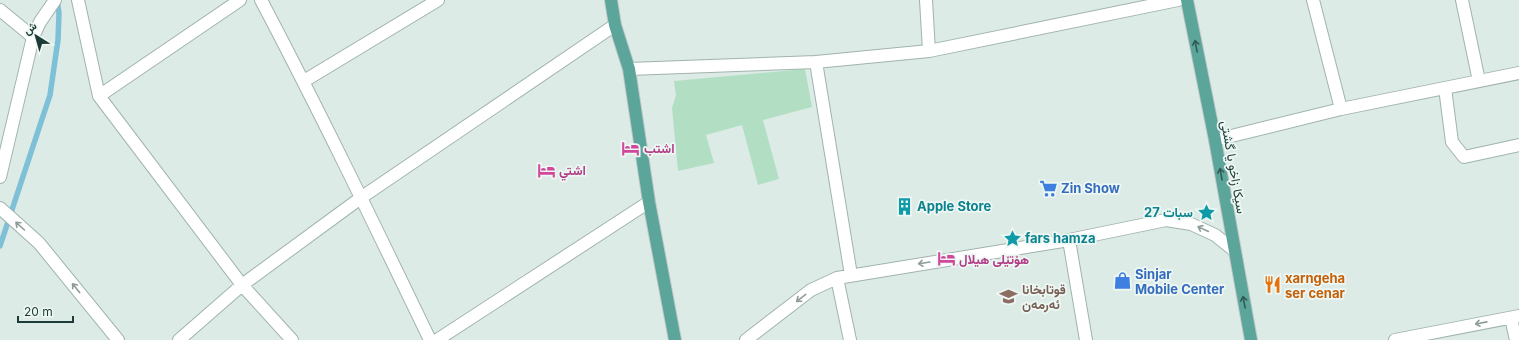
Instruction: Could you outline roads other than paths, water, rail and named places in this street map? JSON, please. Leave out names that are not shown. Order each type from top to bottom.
[{"type":"main road","points":[[611,0],[615,24],[629,69],[649,202],[675,340]]},
{"type":"main road","name":"سیکا زاخو یا گشتى","points":[[1187,0],[1215,140],[1251,340]]},
{"type":"street","points":[[0,177],[34,36],[40,22],[55,0]]},
{"type":"street","points":[[78,0],[99,96],[242,285],[292,340]]},
{"type":"street","points":[[99,96],[240,0]]},
{"type":"street","points":[[261,0],[304,81],[362,197],[430,340]]},
{"type":"street","points":[[304,81],[438,0]]},
{"type":"street","points":[[926,0],[929,51]]},
{"type":"street","points":[[629,69],[816,62],[929,51],[1178,0]]},
{"type":"street","points":[[1313,0],[1341,109]]},
{"type":"street","points":[[1462,0],[1479,81]]},
{"type":"street","points":[[0,10],[34,36]]},
{"type":"street","points":[[179,340],[242,285],[362,197],[615,24]]},
{"type":"street","points":[[816,62],[851,276]]},
{"type":"street","points":[[1215,140],[1341,109],[1519,73]]},
{"type":"street","points":[[1445,88],[1452,142],[1464,157],[1519,145]]},
{"type":"street","points":[[437,340],[649,202]]},
{"type":"street","points":[[0,208],[39,243],[118,340]]},
{"type":"street","points":[[746,340],[811,290],[837,278],[1069,240],[1166,220],[1192,224],[1215,235],[1235,251]]},
{"type":"street","points":[[1069,240],[1086,340]]},
{"type":"street","points":[[837,278],[850,340]]},
{"type":"street","points":[[1395,340],[1515,317],[1516,340]]},
{"type":"waterway","points":[[0,246],[50,95],[58,40],[59,13],[57,0]]},
{"type":"place","name":"اشتب","points":[[631,148]]},
{"type":"place","name":"اشتي","points":[[546,170]]},
{"type":"place","name":"Zin Show","points":[[1048,188]]},
{"type":"place","name":"Apple Store","points":[[904,206]]},
{"type":"place","name":"27 سبات","points":[[1206,212]]},
{"type":"place","name":"fars hamza","points":[[1012,238]]},
{"type":"place","name":"هۆتێلی هیلال","points":[[946,259]]},
{"type":"place","name":"Sinjar Mobile Center","points":[[1122,281]]},
{"type":"place","name":"xarngeha ser cenar","points":[[1272,285]]},
{"type":"place","name":"قوتابخانا ئه‌رمه‌ن","points":[[1009,296]]}]
